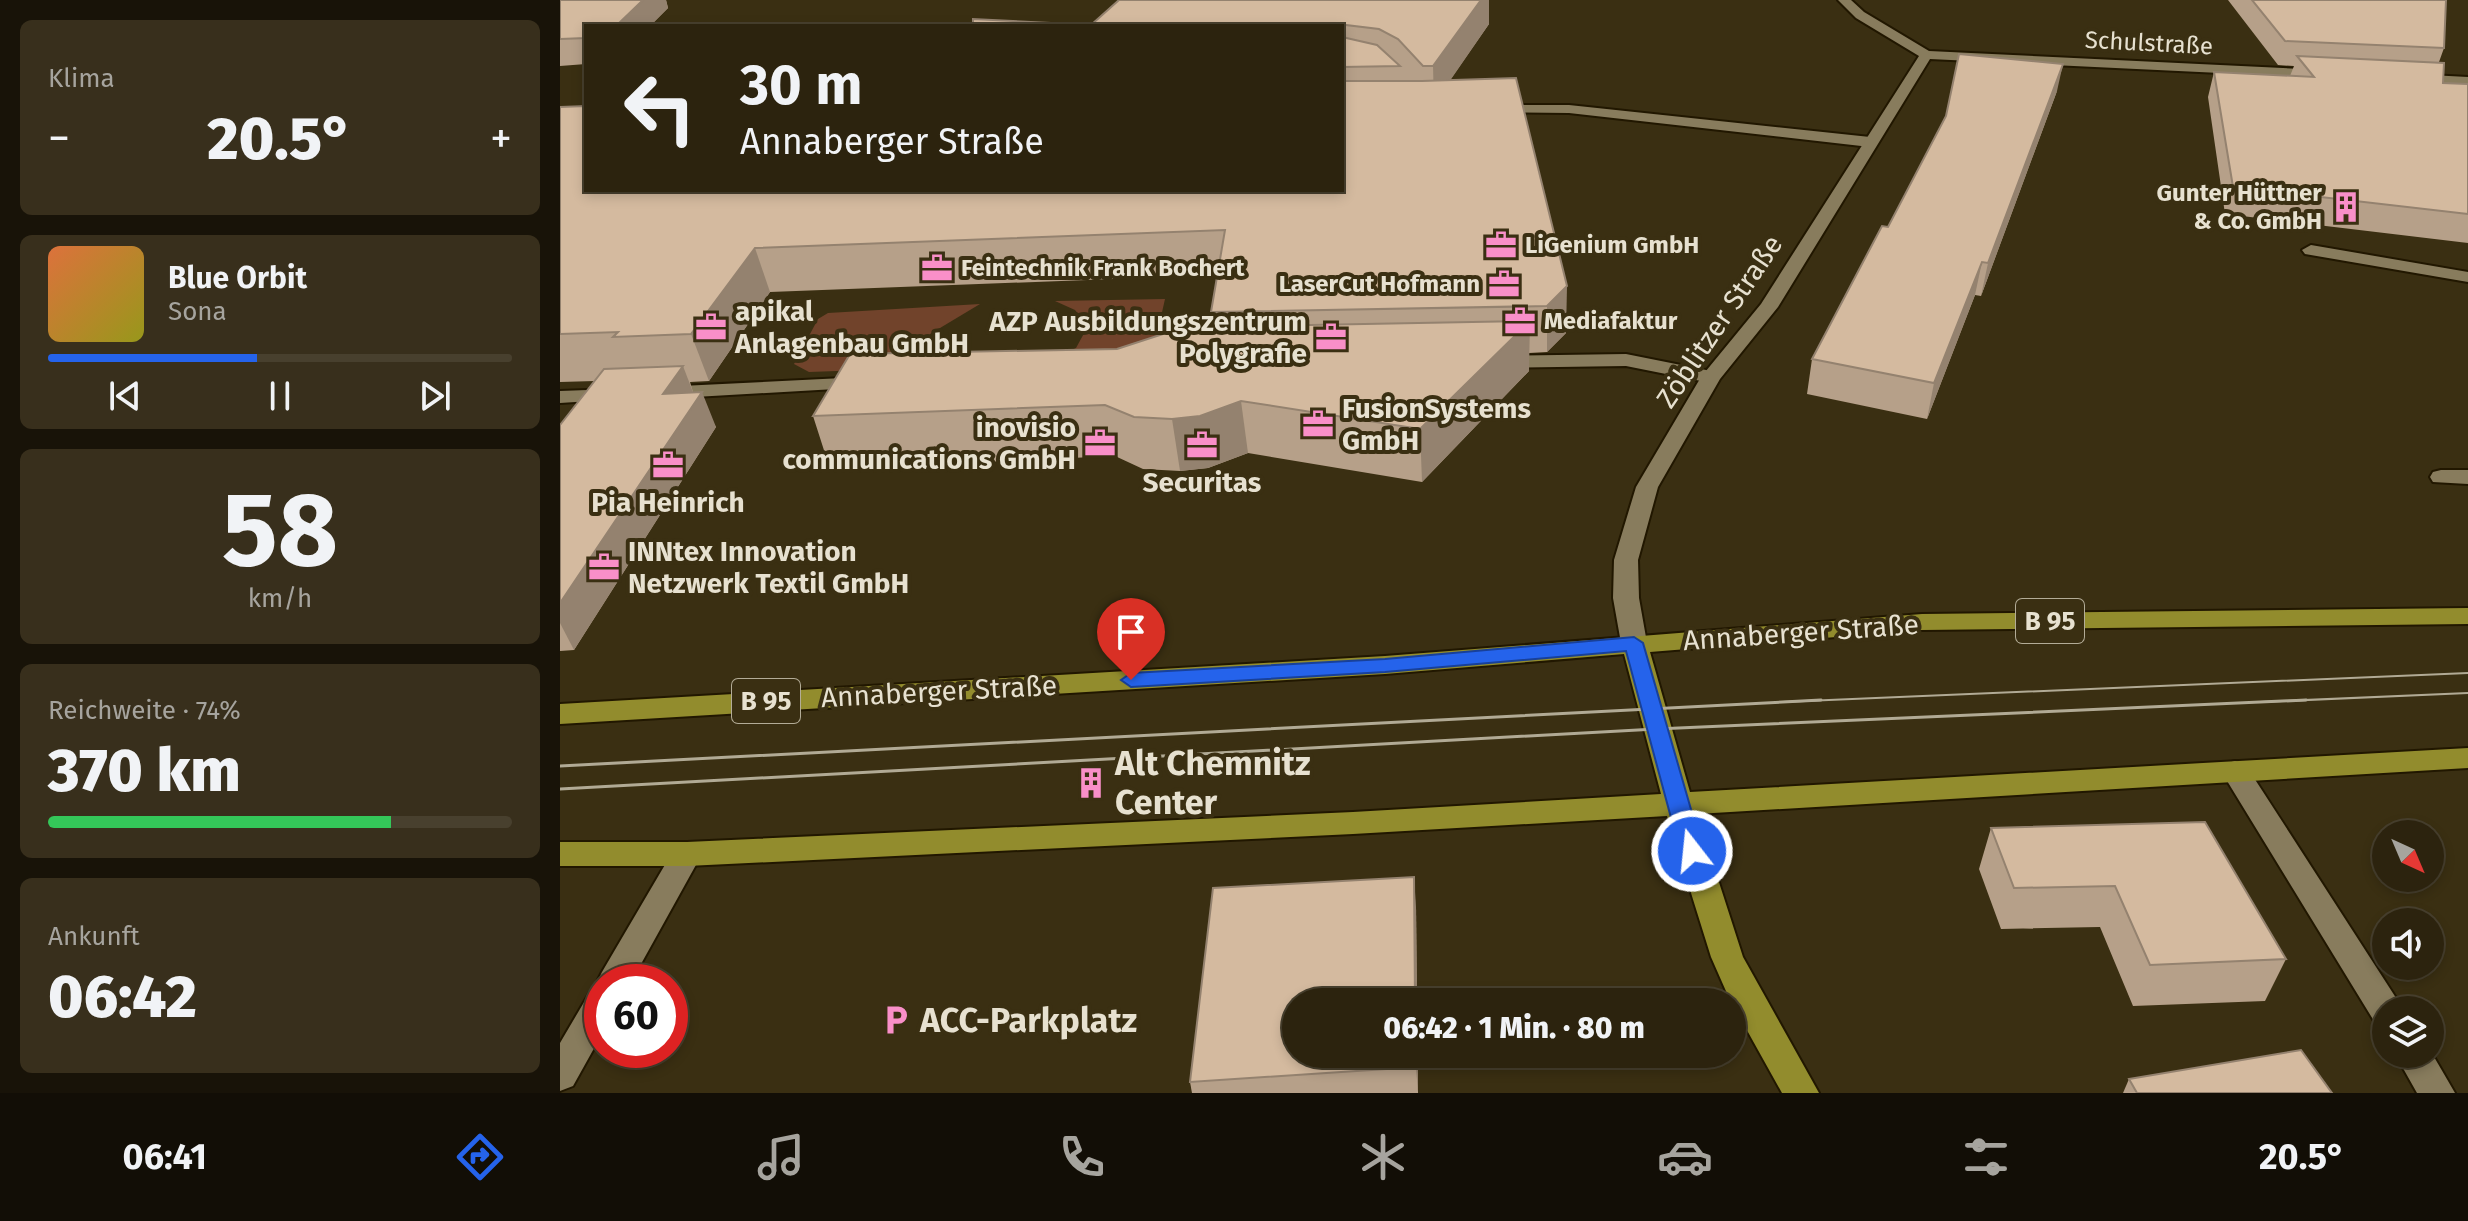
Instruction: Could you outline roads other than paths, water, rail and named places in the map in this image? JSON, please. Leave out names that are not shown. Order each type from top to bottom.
[{"type":"main road","name":"Annaberger Straße","points":[[560,714],[1385,665],[1922,622],[2468,616]]},
{"type":"main road","points":[[1634,643],[1679,804],[1731,968],[1801,1093]]},
{"type":"main road","points":[[560,854],[687,854],[1679,804],[2468,758]]},
{"type":"street","name":"Schulstraße","points":[[1844,0],[1860,15],[1926,55],[2345,75]]},
{"type":"street","name":"Zöblitzer Straße","points":[[1634,643],[1626,598],[1626,560],[1647,487],[1711,377],[1769,307],[1926,55]]},
{"type":"street","points":[[2391,77],[2468,81]]},
{"type":"street","points":[[1478,110],[1569,109],[1870,142]]},
{"type":"street","points":[[2311,250],[2468,277]]},
{"type":"street","points":[[1484,362],[1626,360],[1711,377]]},
{"type":"street","points":[[560,397],[890,381]]},
{"type":"street","points":[[2441,477],[2468,477]]},
{"type":"street","points":[[2235,771],[2377,996]]},
{"type":"street","points":[[624,964],[687,854]]},
{"type":"street","points":[[560,1075],[584,1033]]},
{"type":"street","points":[[2422,1068],[2437,1093]]},
{"type":"tram line","points":[[1786,702],[2468,673]]},
{"type":"tram line","points":[[2299,700],[2468,693]]},
{"type":"tram line","points":[[1786,702],[1821,700]]},
{"type":"tram line","points":[[560,789],[1656,729],[2299,700]]},
{"type":"tram line","points":[[2260,702],[2299,700]]},
{"type":"tram line","points":[[2299,700],[2306,700]]},
{"type":"tram line","points":[[1782,702],[1786,702]]},
{"type":"tram line","points":[[560,766],[1786,702]]},
{"type":"place","name":"Gunter Hüttner & Co. GmbH","points":[[2346,207]]},
{"type":"place","name":"LiGenium GmbH","points":[[1501,245]]},
{"type":"place","name":"Feintechnik Frank Bochert","points":[[937,268]]},
{"type":"place","name":"LaserCut Hofmann","points":[[1504,284]]},
{"type":"place","name":"Mediafaktur","points":[[1520,321]]},
{"type":"place","name":"apikal Anlagenbau GmbH","points":[[711,327]]},
{"type":"place","name":"AZP Ausbildungszentrum Polygrafie","points":[[1331,337]]},
{"type":"place","name":"FusionSystems GmbH","points":[[1318,424]]},
{"type":"place","name":"inovisio communications GmbH","points":[[1100,443]]},
{"type":"place","name":"Securitas","points":[[1202,445]]},
{"type":"place","name":"Pia Heinrich","points":[[668,465]]},
{"type":"place","name":"INNtex Innovation Netzwerk Textil GmbH","points":[[604,567]]},
{"type":"place","name":"Alt Chemnitz Center","points":[[1091,783]]},
{"type":"place","name":"ACC-Parkplatz","points":[[896,1020]]}]
